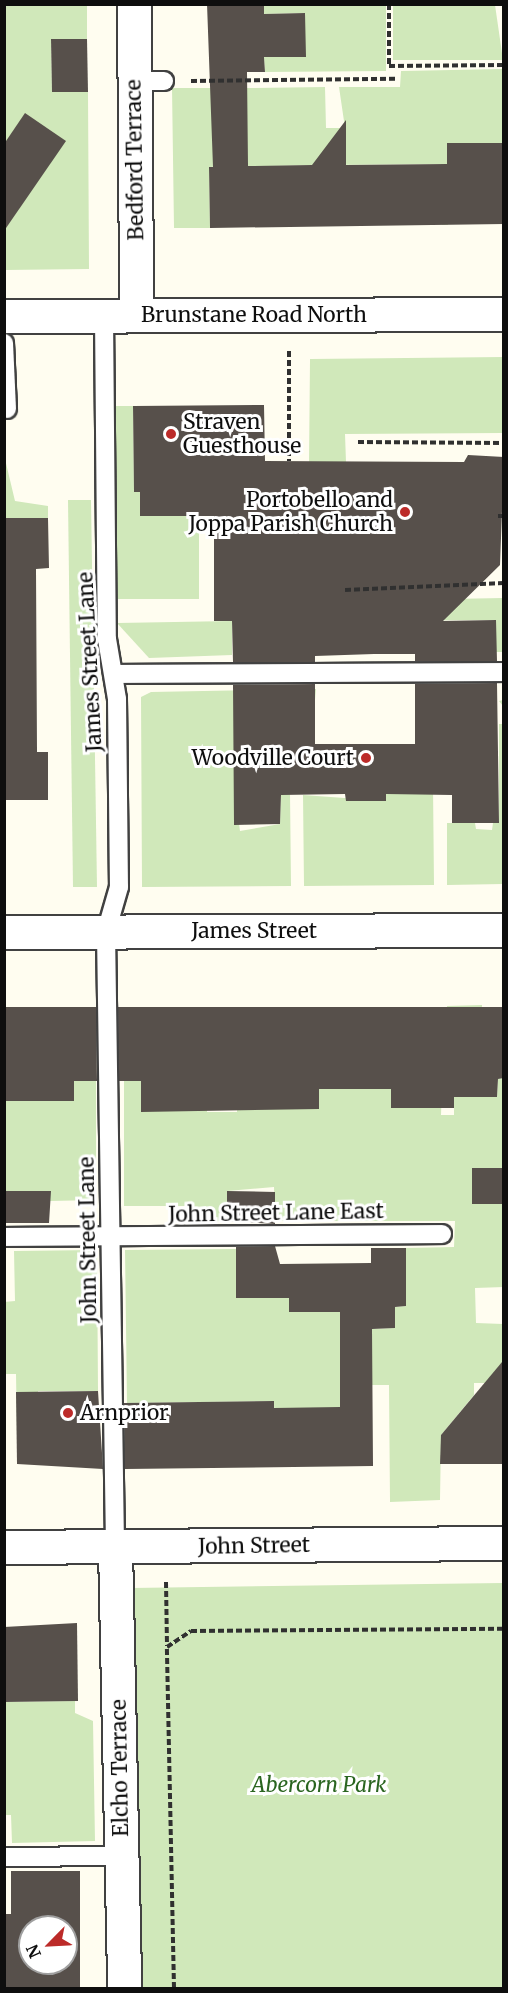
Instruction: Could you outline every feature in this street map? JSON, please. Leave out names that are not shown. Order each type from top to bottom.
[{"type":"street","name":"Bedford Terrace","points":[[134,4],[148,81],[136,315]]},
{"type":"street","name":"Brunstane Road North","points":[[4,316],[504,314]]},
{"type":"street","name":"James Street","points":[[4,932],[504,930]]},
{"type":"street","name":"John Street","points":[[4,1547],[165,1548],[504,1543]]},
{"type":"street","name":"Elcho Terrace","points":[[115,1547],[124,1989]]},
{"type":"lane","name":"James Street Lane","points":[[104,315],[107,639],[115,674],[119,887],[106,932]]},
{"type":"lane","points":[[4,343],[7,409]]},
{"type":"lane","points":[[115,674],[504,672]]},
{"type":"lane","name":"John Street Lane","points":[[106,932],[115,1547]]},
{"type":"lane","name":"John Street Lane East","points":[[4,1237],[442,1234]]},
{"type":"lane","points":[[4,1857],[121,1857]]},
{"type":"path","points":[[389,4],[389,66],[504,65]]},
{"type":"path","points":[[148,81],[396,79]]},
{"type":"path","points":[[289,314],[289,461]]},
{"type":"path","points":[[358,442],[504,444]]},
{"type":"path","points":[[498,516],[504,516]]},
{"type":"path","points":[[345,590],[504,583]]},
{"type":"path","points":[[165,1548],[174,1989]]},
{"type":"path","points":[[167,1647],[191,1631],[504,1629]]},
{"type":"green space","points":[[4,5],[87,5],[87,39],[51,39],[52,92],[88,92],[89,269],[5,270]]},
{"type":"green space","points":[[264,5],[386,5],[386,71],[265,72],[264,57],[305,57],[305,13],[264,14]]},
{"type":"green space","points":[[393,5],[495,5],[503,60],[393,60]]},
{"type":"green space","points":[[503,69],[503,143],[447,143],[448,225],[442,225],[441,164],[326,165],[209,167],[210,228],[174,228],[172,88],[212,88],[247,118],[247,88],[325,87],[326,128],[345,128],[339,87],[400,87],[401,71]]},
{"type":"green space","points":[[503,357],[503,433],[345,434],[346,462],[309,466],[310,359]]},
{"type":"green space","points":[[114,406],[133,406],[134,491],[140,492],[140,516],[175,516],[199,471],[199,599],[117,599]]},
{"type":"green space","points":[[5,459],[15,501],[48,506],[48,518],[5,518]]},
{"type":"green space","points":[[68,500],[91,500],[97,887],[73,887]]},
{"type":"green space","points":[[503,598],[503,652],[496,652],[496,620],[317,621],[395,600]]},
{"type":"green space","points":[[232,621],[232,655],[149,658],[117,623]]},
{"type":"green space","points":[[316,689],[315,700],[304,700],[239,824],[240,831],[280,824],[281,792],[290,792],[291,886],[142,887],[141,697],[151,692]]},
{"type":"green space","points":[[499,724],[503,724],[503,884],[447,885],[447,823],[475,823],[476,829],[492,830],[493,823],[499,823]]},
{"type":"green space","points":[[433,785],[434,885],[304,886],[303,795],[386,801],[386,794],[427,794]]},
{"type":"green space","points":[[482,1005],[482,1077],[471,1097],[497,1097],[498,1079],[503,1078],[504,1168],[472,1168],[472,1203],[503,1204],[504,1287],[475,1288],[476,1323],[503,1324],[503,1395],[502,1383],[474,1383],[474,1395],[441,1435],[440,1500],[390,1502],[389,1385],[372,1385],[372,1329],[395,1328],[395,1307],[406,1306],[406,1248],[454,1247],[455,1221],[275,1221],[274,1187],[227,1191],[227,1221],[193,1222],[193,1206],[124,1206],[124,1069],[141,1069],[142,1111],[190,1111],[190,1069],[207,1069],[207,1112],[237,1112],[237,1101],[319,1073],[344,1089],[371,1089],[447,1072],[447,1006]],"holes":[[[442,1086],[454,1086],[454,1115],[441,1115]]]},
{"type":"green space","points":[[74,1081],[96,1081],[96,1200],[50,1201],[50,1191],[5,1191],[5,1101]]},
{"type":"green space","points":[[236,1249],[236,1298],[289,1298],[289,1312],[348,1312],[340,1364],[340,1407],[275,1467],[274,1401],[127,1403],[125,1250]]},
{"type":"green space","points":[[97,1250],[98,1391],[38,1391],[39,1435],[17,1435],[16,1374],[5,1374],[4,1302],[15,1301],[14,1251]]},
{"type":"green space","name":"Abercorn Park","points":[[503,1583],[503,1988],[140,1988],[131,1588]]},
{"type":"green space","points":[[75,1701],[75,1713],[93,1721],[95,1841],[12,1843],[11,1815],[5,1815],[5,1702]]},
{"type":"building","points":[[207,4],[264,4],[264,14],[305,13],[306,57],[264,57],[265,72],[247,72],[248,166],[312,165],[346,120],[346,165],[447,164],[447,143],[504,143],[504,224],[210,228],[209,167],[213,167]]},
{"type":"building","points":[[51,39],[87,39],[88,92],[52,92]]},
{"type":"building","points":[[25,113],[66,141],[4,231],[4,144]]},
{"type":"building","points":[[264,405],[265,461],[464,462],[468,455],[504,457],[500,565],[443,621],[496,620],[497,661],[415,661],[415,654],[374,654],[315,656],[315,662],[233,662],[232,621],[214,621],[214,516],[140,516],[140,492],[134,492],[133,406]]},
{"type":"building","points":[[4,518],[48,518],[49,568],[36,569],[37,752],[48,752],[48,800],[4,800]]},
{"type":"building","name":"Woodville Court","points":[[497,683],[499,823],[452,823],[452,795],[386,794],[386,801],[346,801],[345,794],[281,795],[280,824],[234,825],[233,685],[315,684],[315,744],[415,744],[415,684]]},
{"type":"building","points":[[4,1007],[96,1007],[97,1081],[74,1081],[74,1101],[4,1101]]},
{"type":"building","points":[[118,1007],[504,1007],[504,1078],[498,1079],[497,1097],[454,1097],[454,1108],[391,1108],[391,1089],[319,1089],[319,1109],[141,1112],[141,1081],[119,1081]]},
{"type":"building","points":[[472,1168],[504,1168],[504,1204],[472,1204]]},
{"type":"building","points":[[4,1191],[51,1191],[49,1223],[4,1223]]},
{"type":"building","points":[[227,1191],[275,1192],[275,1224],[227,1221]]},
{"type":"building","points":[[275,1246],[280,1264],[371,1263],[371,1248],[406,1248],[406,1306],[395,1307],[395,1328],[372,1329],[373,1466],[125,1469],[124,1403],[274,1401],[274,1408],[340,1407],[340,1312],[289,1312],[289,1298],[236,1298],[236,1247]]},
{"type":"building","points":[[502,1362],[504,1464],[440,1464],[441,1435]]},
{"type":"building","name":"Arnprior","points":[[98,1391],[103,1469],[17,1464],[16,1392]]},
{"type":"building","points":[[77,1623],[78,1701],[4,1702],[4,1627]]},
{"type":"building","points":[[11,1871],[80,1871],[80,1989],[4,1989],[4,1914],[11,1914]]},
{"type":"place","name":"Straven Guesthouse","points":[[171,434]]},
{"type":"place","name":"Portobello and Joppa Parish Church","points":[[405,512]]},
{"type":"place","name":"Woodville Court","points":[[366,758]]},
{"type":"place","name":"Arnprior","points":[[68,1413]]}]
